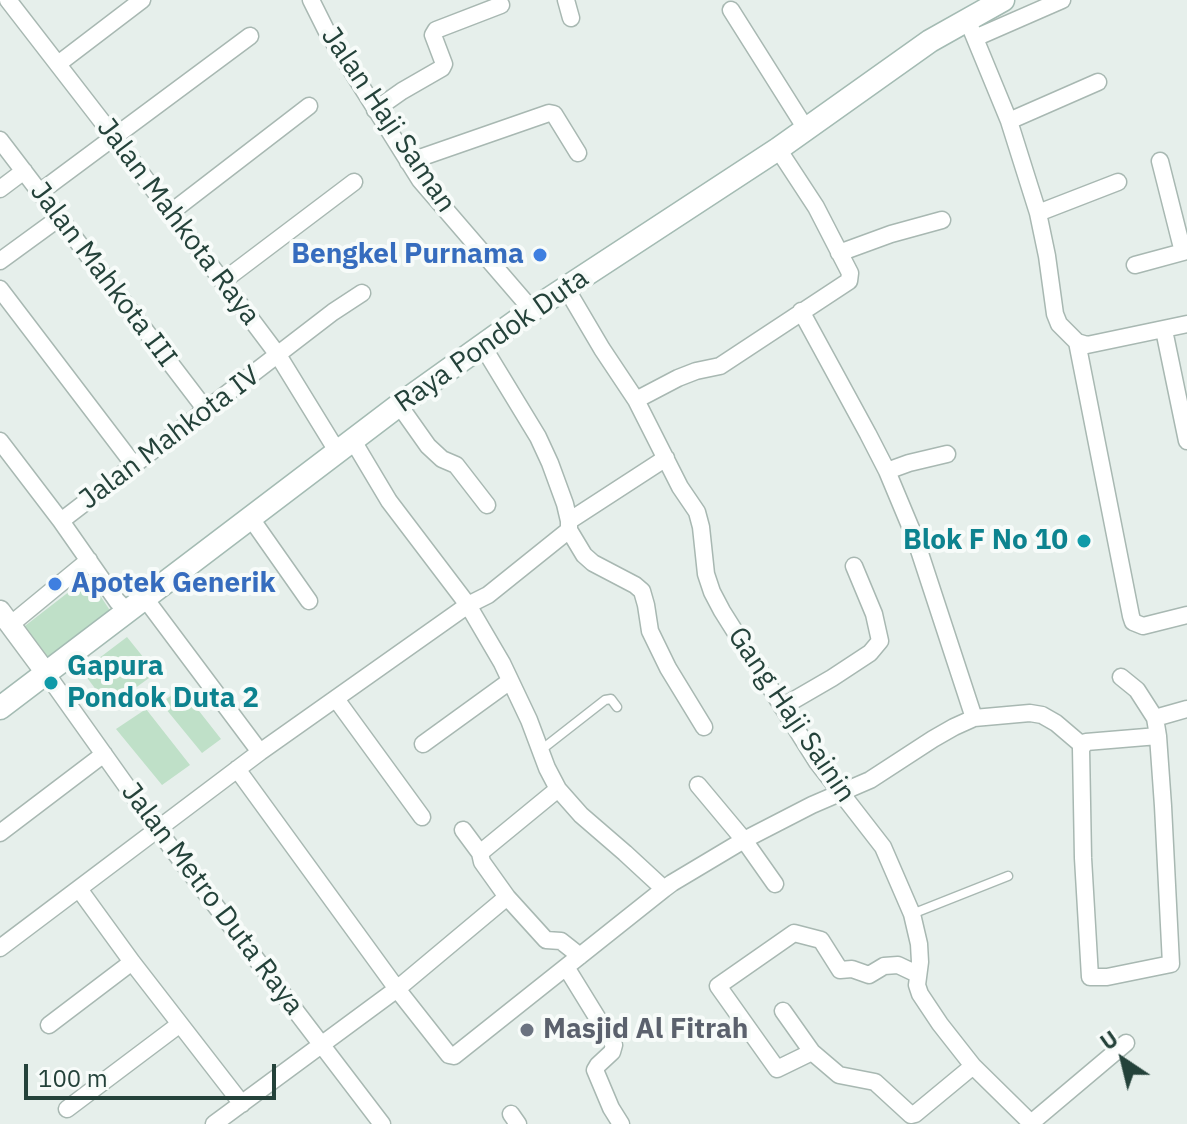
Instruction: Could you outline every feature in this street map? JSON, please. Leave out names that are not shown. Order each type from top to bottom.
[{"type":"main road","name":"Raya Pondok Duta","points":[[0,708],[345,445],[482,345],[778,149],[918,49],[971,28],[1003,0]]},
{"type":"street","points":[[58,64],[142,0]]},
{"type":"street","name":"Jalan Haji Saman","points":[[311,0],[326,30],[420,180],[532,310]]},
{"type":"street","points":[[566,0],[571,18]]},
{"type":"street","points":[[1062,0],[971,28],[1009,121],[1038,213],[1056,319],[1069,335],[1087,345],[1187,324]]},
{"type":"street","name":"Jalan Mahkota Raya","points":[[11,1],[468,605],[510,681],[558,789],[581,815],[664,889]]},
{"type":"street","points":[[375,110],[442,68],[444,64],[433,35],[436,30],[501,5]]},
{"type":"street","points":[[731,10],[806,129]]},
{"type":"street","points":[[40,192],[250,36]]},
{"type":"street","points":[[1009,121],[1098,82]]},
{"type":"street","points":[[170,213],[309,106]]},
{"type":"street","points":[[408,162],[551,113],[578,153]]},
{"type":"street","name":"Jalan Mahkota III","points":[[0,140],[206,410]]},
{"type":"street","points":[[636,400],[678,378],[720,366],[849,281],[850,273],[816,207],[778,149]]},
{"type":"street","points":[[1135,265],[1185,252],[1160,161]]},
{"type":"street","points":[[0,189],[24,171]]},
{"type":"street","points":[[223,281],[354,182]]},
{"type":"street","points":[[1038,213],[1118,182]]},
{"type":"street","points":[[0,261],[59,218]]},
{"type":"street","points":[[839,253],[942,220]]},
{"type":"street","name":"Gang Haji Sainin","points":[[566,288],[636,400],[680,487],[697,512],[706,574],[712,592],[817,762],[883,847],[912,914],[919,944],[917,974],[920,994],[973,1066],[1032,1124]]},
{"type":"street","points":[[0,289],[134,465]]},
{"type":"street","name":"Jalan Mahkota IV","points":[[61,521],[362,293]]},
{"type":"street","points":[[801,311],[887,471],[915,538],[974,718]]},
{"type":"street","points":[[1164,330],[1187,441]]},
{"type":"street","points":[[1069,335],[1133,622],[1143,626],[1187,615]]},
{"type":"street","points":[[482,345],[538,437],[550,463],[569,526],[584,555],[642,591],[650,631],[668,668],[704,727]]},
{"type":"street","points":[[399,405],[428,446],[442,459],[454,463],[487,505]]},
{"type":"street","points":[[0,441],[117,601],[136,604],[260,752]]},
{"type":"street","points":[[887,471],[947,454]]},
{"type":"street","points":[[0,948],[260,752],[468,605],[488,595],[569,526],[666,458]]},
{"type":"street","points":[[250,517],[309,601]]},
{"type":"street","points":[[46,673],[5,618],[89,560]]},
{"type":"street","points":[[782,707],[870,653],[880,641],[874,614],[854,566]]},
{"type":"street","name":"Jalan Metro Duta Raya","points":[[46,673],[157,829],[322,1046],[375,1122]]},
{"type":"street","points":[[1121,677],[1137,690],[1155,718],[1158,736],[1171,964],[1107,977],[1090,977],[1081,748],[1086,742],[1158,736]]},
{"type":"street","points":[[423,744],[510,681]]},
{"type":"street","points":[[336,699],[422,817]]},
{"type":"street","points":[[1155,718],[1187,709]]},
{"type":"street","points":[[237,769],[397,989],[449,1055],[454,1056],[672,883],[744,840],[870,780],[954,727],[974,718],[1030,713],[1042,715],[1056,723],[1083,746]]},
{"type":"street","points":[[0,833],[104,754]]},
{"type":"street","points":[[698,785],[744,840],[775,884]]},
{"type":"street","points":[[480,853],[558,789]]},
{"type":"street","points":[[463,830],[507,897],[546,940],[561,941],[580,956]]},
{"type":"street","points":[[79,889],[242,1104]]},
{"type":"street","points":[[214,1124],[397,989],[507,897]]},
{"type":"street","points":[[812,1052],[777,1069],[718,986],[794,933],[821,940],[840,970],[852,969],[869,975],[884,966],[898,965],[917,974]]},
{"type":"street","points":[[49,1025],[132,962]]},
{"type":"street","points":[[566,967],[614,1045],[612,1052],[595,1070],[621,1124]]},
{"type":"street","points":[[783,1011],[812,1052],[839,1075],[875,1082],[911,1115],[973,1066]]},
{"type":"street","points":[[67,1109],[180,1024]]},
{"type":"street","points":[[1032,1124],[1126,1043]]},
{"type":"lane","points":[[540,750],[605,700],[611,699],[617,707]]},
{"type":"lane","points":[[912,914],[1008,876]]},
{"type":"green space","points":[[88,577],[111,612],[47,664],[21,629]]},
{"type":"green space","points":[[127,637],[156,673],[109,707],[82,671]]},
{"type":"green space","points":[[181,688],[221,739],[202,753],[161,703]]},
{"type":"green space","points":[[146,709],[190,765],[162,785],[116,729]]},
{"type":"place","name":"Bengkel Purnama","points":[[540,255]]},
{"type":"place","name":"Blok F No 10","points":[[1084,541]]},
{"type":"place","name":"Apotek Generik","points":[[55,584]]},
{"type":"place","name":"Gapura Pondok Duta 2","points":[[51,683]]},
{"type":"place","name":"Masjid Al Fitrah","points":[[527,1030]]}]
